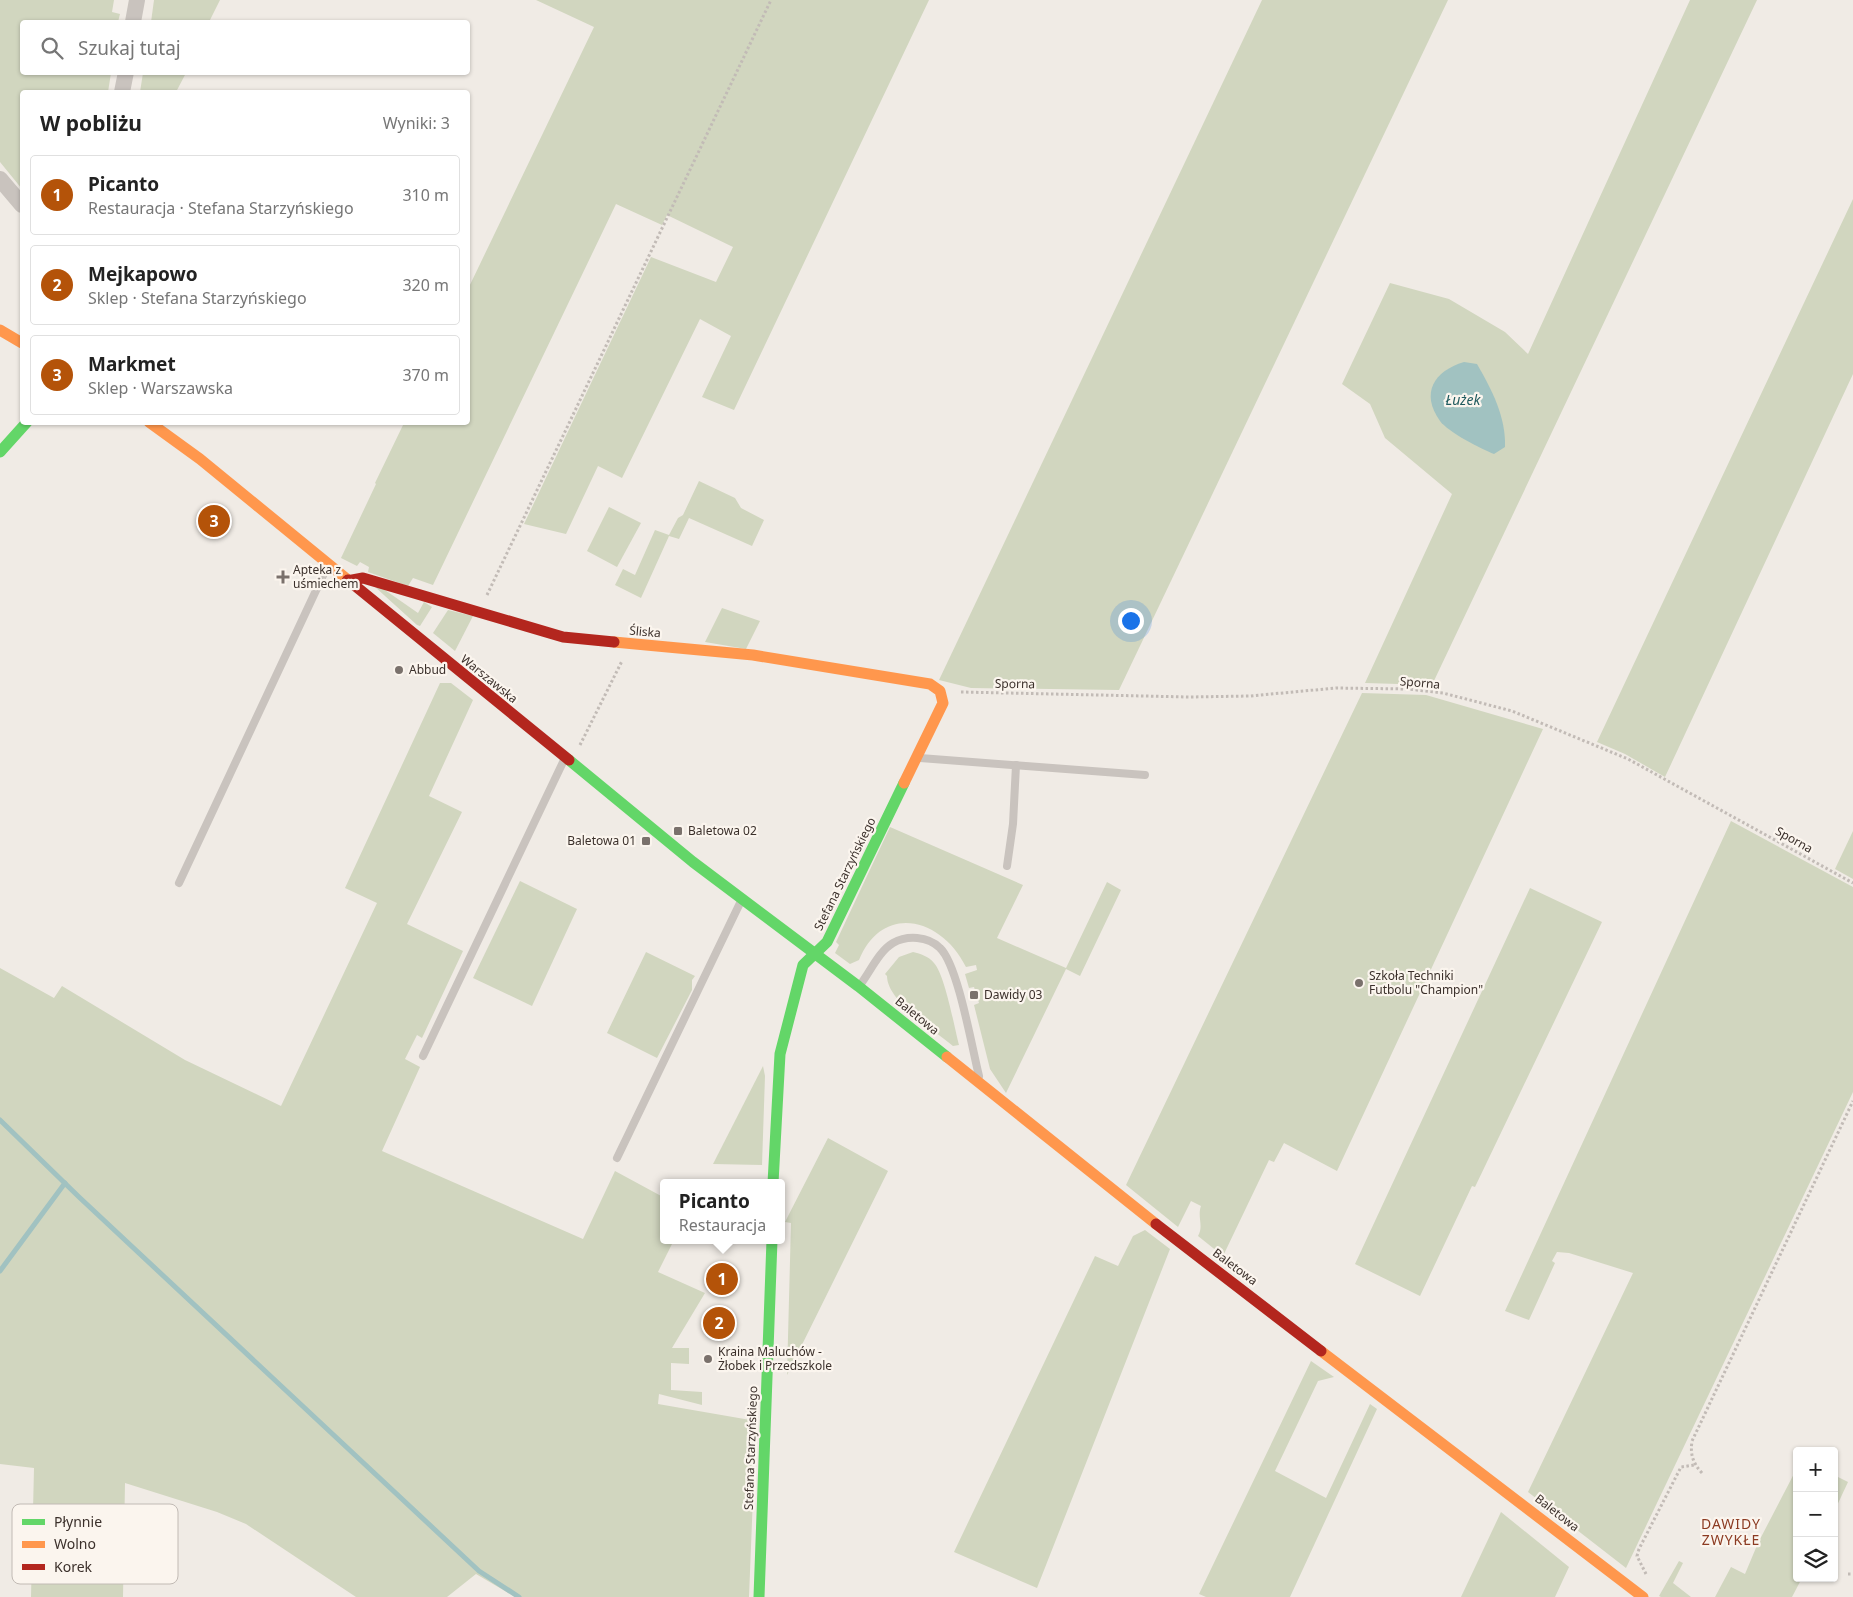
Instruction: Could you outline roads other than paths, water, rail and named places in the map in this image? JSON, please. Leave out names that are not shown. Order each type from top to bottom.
[{"type":"street","points":[[133,20],[137,0]]},
{"type":"street","points":[[122,90],[125,75]]},
{"type":"street","points":[[0,179],[20,203]]},
{"type":"street","points":[[0,330],[20,342]]},
{"type":"street","points":[[0,452],[24,425]]},
{"type":"street","name":"Warszawska","points":[[153,425],[200,459],[346,581],[568,761],[742,899],[814,953]]},
{"type":"street","name":"Śliska","points":[[346,581],[363,578],[562,637],[753,655],[863,671],[925,682],[936,687],[943,695]]},
{"type":"street","name":"Stefana Starzyńskiego","points":[[773,1179],[780,1054],[803,965],[827,942],[941,708],[943,695]]},
{"type":"street","name":"Baletowa","points":[[814,953],[1176,1240],[1643,1597]]},
{"type":"street","name":"Stefana Starzyńskiego","points":[[759,1597],[772,1244]]},
{"type":"lane","points":[[179,883],[328,566]]},
{"type":"lane","points":[[917,758],[1145,775]]},
{"type":"lane","points":[[423,1056],[568,761]]},
{"type":"lane","points":[[1007,866],[1013,824],[1016,765]]},
{"type":"lane","points":[[617,1158],[742,899]]},
{"type":"lane","points":[[858,986],[886,949],[893,943],[906,938],[916,938],[928,940],[940,948],[951,966],[982,1086]]},
{"type":"water","name":"Łużek","points":[[1464,362],[1477,364],[1501,414],[1505,447],[1494,454],[1450,430],[1440,421],[1434,411],[1431,401],[1433,384],[1445,371]]},
{"type":"waterway","points":[[0,1120],[79,1197],[479,1571],[519,1597]]},
{"type":"waterway","points":[[0,1271],[65,1183]]},
{"type":"place","name":"Markmet","points":[[214,521]]},
{"type":"place","name":"Apteka z uśmiechem","points":[[283,577]]},
{"type":"place","name":"Abbud","points":[[399,670]]},
{"type":"place","name":"Baletowa 02","points":[[678,831]]},
{"type":"place","name":"Baletowa 01","points":[[646,841]]},
{"type":"place","name":"Szkoła Techniki Futbolu \"Champion\"","points":[[1359,983]]},
{"type":"place","name":"Dawidy 03","points":[[974,995]]},
{"type":"place","name":"Picanto","points":[[722,1279]]},
{"type":"place","name":"Mejkapowo","points":[[719,1323]]},
{"type":"place","name":"Kraina Maluchów - Żłobek i Przedszkole","points":[[708,1359]]},
{"type":"district","name":"DAWIDY ZWYKŁE","points":[[1731,1532]]}]
